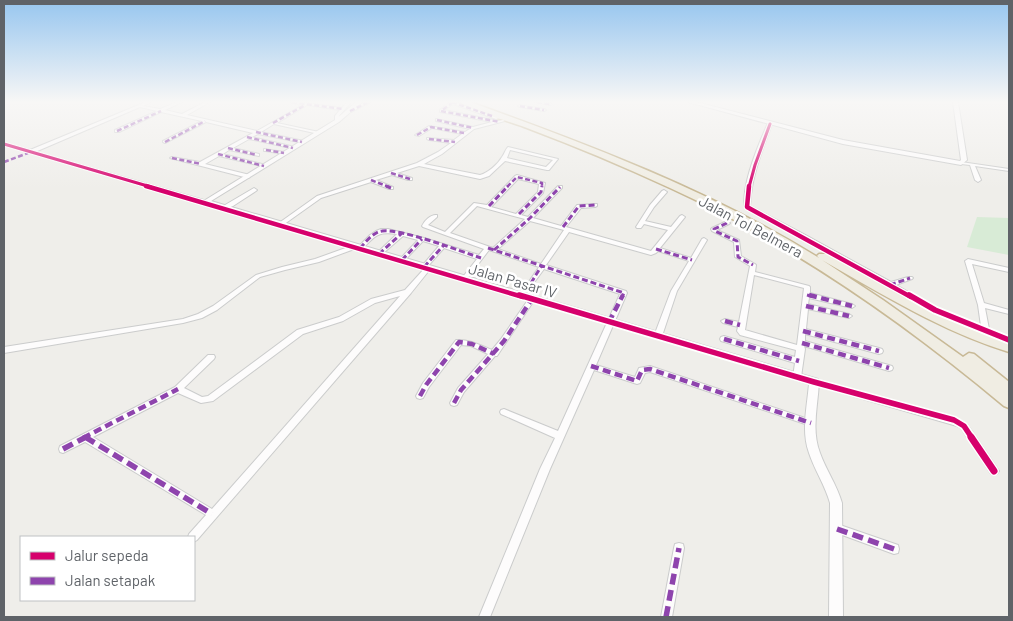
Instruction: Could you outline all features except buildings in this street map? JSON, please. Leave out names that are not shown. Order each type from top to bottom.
[{"type":"highway","name":"Jalan Tol Belmera","points":[[539,131],[638,169],[700,198],[780,240],[828,268],[886,307],[964,365],[1009,402]]},
{"type":"highway","name":"Jalan Tol Belmera","points":[[552,131],[616,155],[666,177],[739,211],[797,242],[902,309],[1009,390]]},
{"type":"highway","points":[[797,242],[923,311],[1009,348]]},
{"type":"street","points":[[30,152],[80,131]]},
{"type":"street","points":[[165,142],[186,131]]},
{"type":"street","points":[[251,131],[302,142]]},
{"type":"street","points":[[308,131],[317,133]]},
{"type":"street","points":[[4,144],[205,202],[320,131]]},
{"type":"street","points":[[417,135],[424,131]]},
{"type":"street","points":[[453,131],[464,133]]},
{"type":"street","points":[[281,224],[319,197],[418,164],[440,153],[468,131]]},
{"type":"street","points":[[768,131],[748,192],[747,208],[805,237],[936,310],[1009,340]]},
{"type":"street","points":[[799,131],[853,144],[952,163],[1009,170]]},
{"type":"street","points":[[960,131],[964,163]]},
{"type":"street","points":[[201,164],[256,132]]},
{"type":"street","points":[[247,137],[293,148]]},
{"type":"street","points":[[429,138],[455,142]]},
{"type":"street","points":[[228,148],[257,155]]},
{"type":"street","points":[[418,164],[480,177],[487,176],[504,159],[508,148],[556,159],[547,169],[504,159]]},
{"type":"street","points":[[266,150],[284,153]]},
{"type":"street","points":[[218,154],[264,166]]},
{"type":"street","points":[[172,158],[248,176]]},
{"type":"street","points":[[972,165],[978,180]]},
{"type":"street","points":[[392,173],[410,179]]},
{"type":"street","points":[[489,206],[517,177],[542,183],[540,192],[519,214]]},
{"type":"street","points":[[371,180],[391,188]]},
{"type":"street","points":[[464,279],[481,258],[530,218],[560,187]]},
{"type":"street","points":[[223,208],[254,190]]},
{"type":"street","points":[[664,192],[652,206],[641,224],[671,229]]},
{"type":"street","name":"Jalan Pasar IV","points":[[205,202],[814,382]]},
{"type":"street","points":[[446,234],[475,204],[519,214],[651,252],[656,249],[682,217]]},
{"type":"street","points":[[531,284],[579,206],[595,205]]},
{"type":"street","points":[[436,216],[426,223],[425,226],[624,293],[609,322],[545,469],[485,617]]},
{"type":"street","points":[[727,222],[714,229],[737,241],[737,256],[753,265],[753,273],[740,325],[743,333],[889,368]]},
{"type":"street","points":[[4,350],[183,321],[200,316],[215,308],[258,276],[317,261],[358,247],[380,231],[422,239],[481,258]]},
{"type":"street","points":[[379,254],[401,234]]},
{"type":"street","points":[[402,260],[422,239]]},
{"type":"street","points":[[658,336],[674,291],[704,240]]},
{"type":"street","points":[[195,536],[317,393],[409,291],[443,246]]},
{"type":"street","points":[[656,249],[692,260]]},
{"type":"street","points":[[986,332],[981,305],[968,260],[1009,270]]},
{"type":"street","points":[[753,273],[807,286],[797,377]]},
{"type":"street","points":[[890,285],[910,278]]},
{"type":"street","points":[[178,389],[201,400],[210,399],[300,332],[341,319],[373,301],[409,291]]},
{"type":"street","points":[[807,295],[852,306]]},
{"type":"street","points":[[454,403],[461,390],[494,354],[532,299]]},
{"type":"street","points":[[981,305],[1009,312]]},
{"type":"street","points":[[806,306],[848,316]]},
{"type":"street","points":[[725,321],[740,325]]},
{"type":"street","points":[[803,331],[880,351]]},
{"type":"street","points":[[724,339],[799,360]]},
{"type":"street","points":[[420,396],[426,384],[459,342],[472,344],[494,354]]},
{"type":"street","points":[[64,449],[85,436],[178,389],[211,357]]},
{"type":"street","points":[[591,366],[636,381],[642,370],[650,369],[811,423]]},
{"type":"street","points":[[836,617],[837,529],[834,490],[814,454],[811,439],[814,382],[959,423],[964,426],[994,471]]},
{"type":"street","points":[[504,412],[560,436]]},
{"type":"street","points":[[85,436],[212,514]]},
{"type":"street","points":[[837,529],[894,550]]},
{"type":"street","points":[[666,617],[679,548]]},
{"type":"green space","points":[[977,217],[1009,218],[1009,255],[967,247]]},
{"type":"marked path","points":[[165,142],[186,131]]},
{"type":"marked path","points":[[417,135],[424,131]]},
{"type":"marked path","points":[[453,131],[464,133]]},
{"type":"marked path","points":[[256,132],[302,142]]},
{"type":"marked path","points":[[247,137],[293,148]]},
{"type":"marked path","points":[[429,139],[455,142]]},
{"type":"marked path","points":[[228,148],[257,155]]},
{"type":"marked path","points":[[266,150],[284,153]]},
{"type":"marked path","points":[[4,162],[28,153]]},
{"type":"marked path","points":[[218,154],[264,166]]},
{"type":"marked path","points":[[172,158],[201,164]]},
{"type":"marked path","points":[[391,173],[410,179]]},
{"type":"marked path","points":[[489,206],[517,177],[542,183],[541,192],[519,214]]},
{"type":"marked path","points":[[371,180],[391,188]]},
{"type":"marked path","points":[[494,250],[530,218],[560,187]]},
{"type":"marked path","points":[[563,227],[579,206],[595,205]]},
{"type":"marked path","points":[[727,223],[714,229],[715,231],[737,241],[738,257],[753,265]]},
{"type":"marked path","points":[[360,248],[375,234],[381,231],[388,231],[481,258]]},
{"type":"marked path","points":[[379,254],[401,234]]},
{"type":"marked path","points":[[402,260],[422,239]]},
{"type":"marked path","points":[[424,267],[443,246]]},
{"type":"marked path","points":[[488,248],[624,293],[609,322]]},
{"type":"marked path","points":[[656,249],[692,260]]},
{"type":"marked path","points":[[531,283],[542,265]]},
{"type":"marked path","points":[[890,285],[910,278]]},
{"type":"marked path","points":[[807,295],[852,306]]},
{"type":"marked path","points":[[454,403],[461,390],[504,341],[532,299]]},
{"type":"marked path","points":[[806,306],[849,316]]},
{"type":"marked path","points":[[725,321],[740,325]]},
{"type":"marked path","points":[[803,331],[879,351]]},
{"type":"marked path","points":[[724,339],[799,361]]},
{"type":"marked path","points":[[420,396],[426,385],[459,342],[472,344],[494,354]]},
{"type":"marked path","points":[[802,343],[889,368]]},
{"type":"marked path","points":[[591,366],[637,381],[642,370],[650,369],[811,423]]},
{"type":"marked path","points":[[63,449],[178,389]]},
{"type":"marked path","points":[[85,437],[212,514]]},
{"type":"marked path","points":[[837,529],[894,549]]},
{"type":"marked path","points":[[666,617],[679,548]]},
{"type":"cycle path","points":[[767,131],[758,154],[749,187],[747,207],[805,237],[935,310],[1009,340]]},
{"type":"cycle path","points":[[4,144],[814,382],[954,420],[964,426],[994,471]]}]
